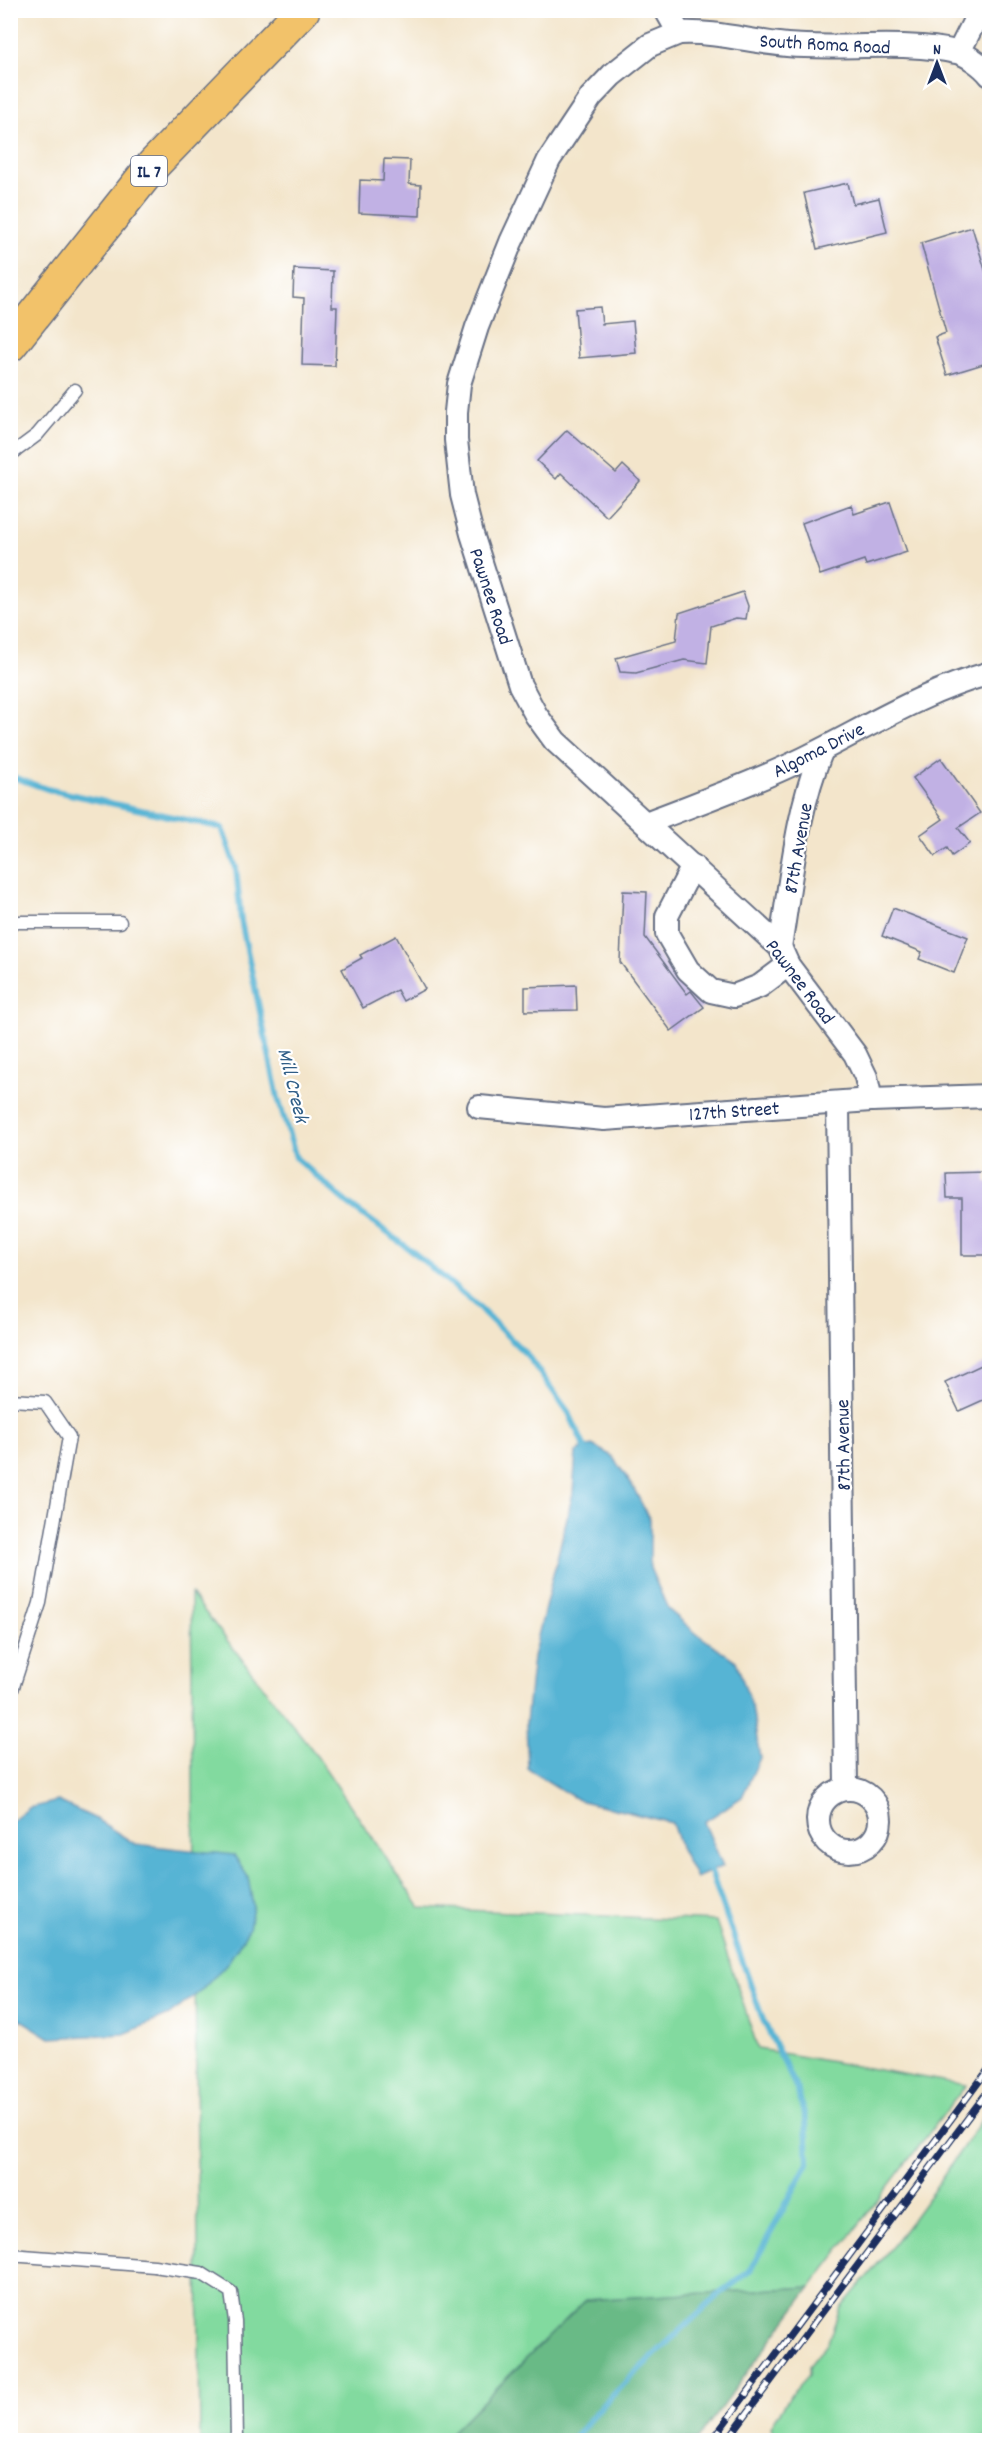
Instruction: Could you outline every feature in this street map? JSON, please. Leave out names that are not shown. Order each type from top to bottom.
[{"type":"main road","name":"IL 7","points":[[10,345],[154,164],[303,10]]},
{"type":"street","points":[[666,10],[679,33]]},
{"type":"street","points":[[959,52],[980,10]]},
{"type":"street","name":"South Roma Road","points":[[679,33],[717,34],[787,45],[927,48],[959,52],[985,69],[990,75]]},
{"type":"street","name":"Pawnee Road","points":[[679,33],[650,45],[612,75],[591,97],[549,160],[511,243],[477,327],[459,384],[456,412],[462,495],[472,534],[520,685],[536,715],[555,741],[693,866],[784,956],[855,1054],[866,1077],[870,1100]]},
{"type":"street","name":"Algoma Drive","points":[[646,824],[775,773],[902,706],[963,681],[990,673]]},
{"type":"street","name":"87th Avenue","points":[[784,956],[802,814],[812,775],[822,750]]},
{"type":"street","points":[[693,866],[667,916],[667,934],[688,970],[711,991],[734,996],[760,986],[784,956]]},
{"type":"street","name":"127th Street","points":[[479,1107],[604,1119],[870,1100],[990,1096]]},
{"type":"street","name":"87th Avenue","points":[[838,1102],[846,1788]]},
{"type":"lane","points":[[10,455],[38,435],[75,390]]},
{"type":"lane","points":[[10,922],[120,922]]},
{"type":"lane","points":[[10,1400],[45,1402],[69,1437],[40,1603],[10,1696]]},
{"type":"lane","points":[[10,2255],[154,2266],[201,2272],[231,2292],[236,2321],[237,2440]]},
{"type":"green space","points":[[191,1594],[314,1752],[420,1908],[716,1921],[758,2049],[966,2085],[811,2287],[586,2300],[444,2440],[200,2440]]},
{"type":"green space","points":[[989,2109],[989,2435],[980,2440],[776,2440],[771,2426],[790,2396],[809,2375],[809,2366],[828,2342],[840,2309],[895,2243]]},
{"type":"green space","points":[[811,2287],[697,2440],[444,2440],[586,2300]]},
{"type":"water","points":[[592,1445],[612,1456],[632,1485],[650,1520],[650,1568],[668,1609],[697,1634],[736,1661],[752,1707],[760,1758],[742,1797],[704,1822],[723,1866],[696,1878],[680,1847],[672,1823],[578,1800],[528,1769],[526,1722],[533,1657],[573,1493],[576,1452]]},
{"type":"water","points":[[58,1801],[96,1819],[135,1844],[234,1855],[248,1877],[253,1906],[249,1929],[229,1961],[201,1991],[169,2015],[124,2034],[50,2038],[13,2015],[11,2010],[11,1822],[29,1808]]},
{"type":"building","points":[[384,159],[410,160],[409,184],[421,185],[420,216],[359,213],[360,180],[383,181]]},
{"type":"building","points":[[848,183],[853,204],[879,198],[887,232],[817,249],[804,193]]},
{"type":"building","points":[[972,227],[990,286],[990,362],[947,375],[935,337],[946,333],[921,243]]},
{"type":"building","points":[[294,269],[333,271],[332,307],[337,307],[335,366],[302,365],[304,298],[293,297]]},
{"type":"building","points":[[600,307],[602,324],[633,321],[636,353],[579,358],[575,309]]},
{"type":"building","points":[[567,430],[616,473],[623,465],[640,481],[607,517],[561,473],[556,479],[537,461]]},
{"type":"building","points":[[890,502],[907,552],[866,565],[864,560],[820,575],[802,523],[851,505],[854,514]]},
{"type":"building","points":[[743,592],[748,606],[746,619],[736,618],[711,626],[707,663],[684,660],[636,673],[620,672],[616,658],[676,641],[679,613]]},
{"type":"building","points":[[941,758],[980,813],[958,828],[970,843],[952,856],[947,848],[935,856],[920,835],[943,819],[913,778]]},
{"type":"building","points":[[623,891],[647,892],[645,937],[687,994],[691,991],[704,1007],[671,1031],[620,962]]},
{"type":"building","points":[[893,908],[968,937],[954,973],[919,959],[922,952],[882,936]]},
{"type":"building","points":[[396,936],[425,989],[403,1001],[397,990],[363,1008],[342,969],[362,958],[360,955]]},
{"type":"building","points":[[576,985],[577,1010],[525,1011],[525,987]]},
{"type":"building","points":[[986,1172],[986,1183],[990,1183],[990,1255],[962,1255],[962,1198],[947,1198],[946,1173]]},
{"type":"building","points":[[990,1361],[990,1397],[959,1411],[945,1382]]},
{"type":"waterway","name":"Mill Creek","points":[[10,776],[47,789],[222,828],[236,868],[241,921],[278,1098],[296,1158],[347,1203],[412,1251],[475,1304],[527,1355],[569,1413],[585,1448]]},
{"type":"waterway","points":[[573,2440],[595,2413],[634,2374],[717,2296],[750,2271],[808,2163],[806,2121],[797,2089],[763,2020],[711,1872]]},
{"type":"railway","points":[[712,2440],[990,2067]]},
{"type":"railway","points":[[727,2440],[990,2088]]}]
